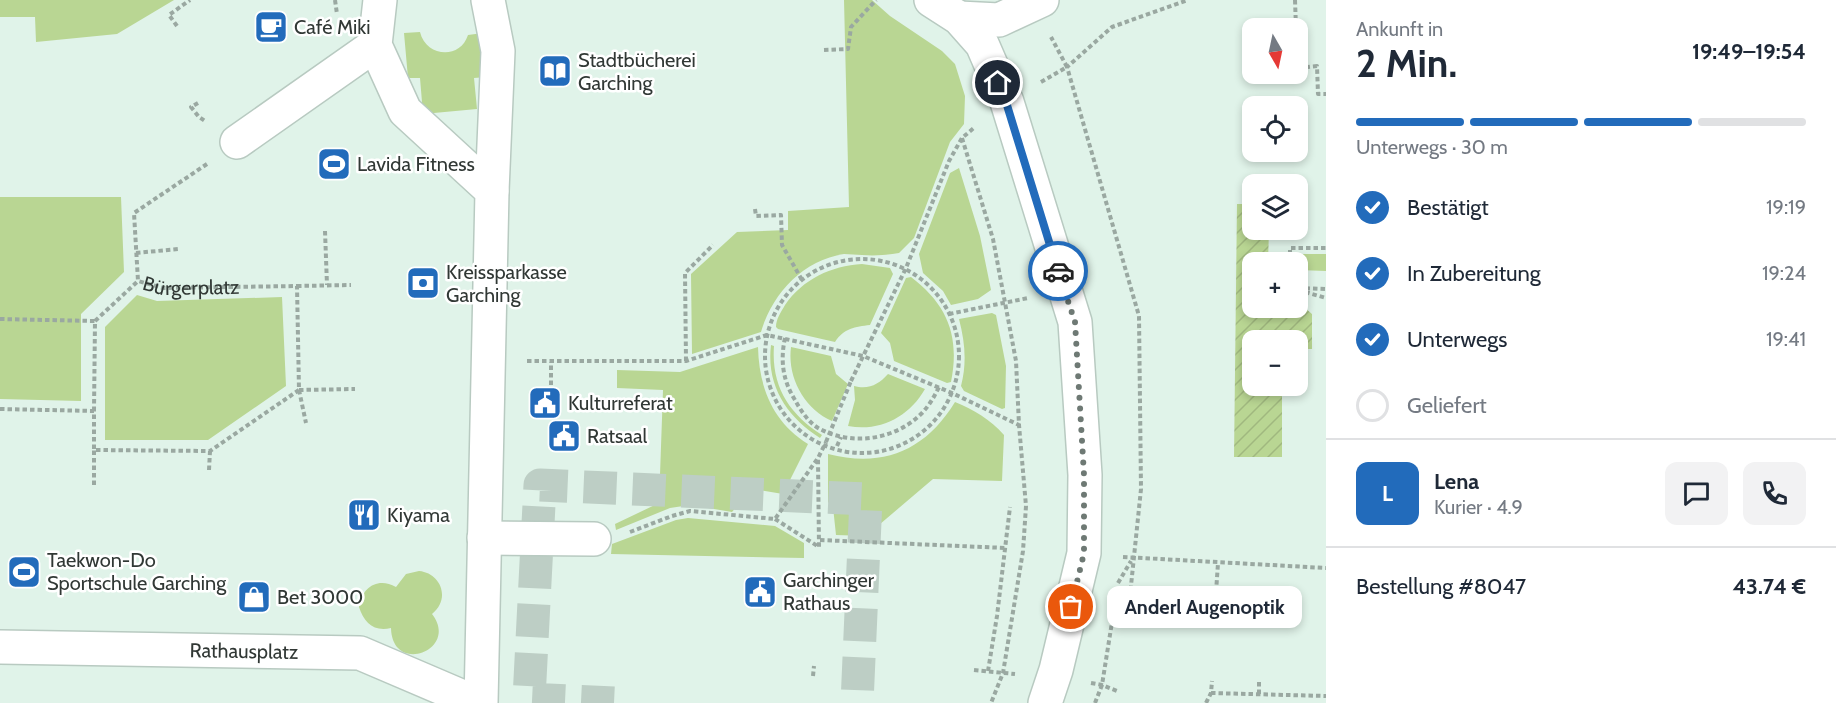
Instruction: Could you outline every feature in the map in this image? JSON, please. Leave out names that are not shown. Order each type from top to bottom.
[{"type":"street","points":[[380,0],[375,45],[405,111],[492,192]]},
{"type":"street","points":[[931,0],[959,18],[982,44],[1006,102],[1075,322],[1084,475],[1084,553],[1056,670],[1045,703]]},
{"type":"street","points":[[959,18],[999,20],[1042,0]]},
{"type":"street","points":[[490,1],[498,51],[492,192],[484,530],[594,539]]},
{"type":"street","points":[[237,142],[375,45]]},
{"type":"street","name":"Rathausplatz","points":[[0,647],[360,653],[479,703],[484,530]]},
{"type":"path","points":[[177,26],[170,15],[190,0]]},
{"type":"path","points":[[824,50],[848,49],[851,27],[876,0]]},
{"type":"path","points":[[1129,605],[1141,489],[1138,316],[1067,67],[1112,27],[1188,0]]},
{"type":"path","points":[[1295,0],[1296,18]]},
{"type":"path","points":[[1308,67],[1317,66],[1318,94],[1326,94]]},
{"type":"path","points":[[198,102],[190,106],[194,112],[206,121],[214,121]]},
{"type":"path","points":[[775,519],[818,458],[825,444],[851,381],[906,268],[950,161],[962,138],[993,238],[1016,361],[1026,507],[1023,551],[1003,673],[991,703]]},
{"type":"path","name":"Bürgerplatz","points":[[237,142],[134,213],[138,281],[163,288],[351,285]]},
{"type":"path","points":[[755,209],[756,216],[781,215],[782,245],[801,280]]},
{"type":"path","points":[[326,231],[327,285]]},
{"type":"path","points":[[686,361],[685,273],[714,245]]},
{"type":"path","points":[[1290,252],[1290,248],[1326,248]]},
{"type":"path","points":[[136,253],[178,249]]},
{"type":"path","points":[[847,260],[879,261],[906,268],[938,295],[949,314],[957,336],[959,369],[952,393],[943,410],[919,435],[902,445],[887,450],[852,453],[800,432],[776,403],[766,370],[764,354],[767,335],[779,305],[801,280],[830,264],[847,260]]},
{"type":"path","points":[[0,318],[95,321],[138,281]]},
{"type":"path","points":[[297,286],[299,390],[306,423]]},
{"type":"path","points":[[1308,289],[1326,288]]},
{"type":"path","points":[[949,314],[1064,290]]},
{"type":"path","points":[[1308,292],[1326,298]]},
{"type":"path","points":[[94,485],[95,321]]},
{"type":"path","points":[[488,360],[686,361],[767,335],[863,356],[939,387],[1019,425]]},
{"type":"path","points":[[785,338],[782,366],[786,383],[794,399],[803,414],[820,430],[841,437],[869,438],[896,431],[921,414],[939,387]]},
{"type":"path","points":[[551,362],[551,385]]},
{"type":"path","points":[[94,450],[210,451],[299,390],[355,389]]},
{"type":"path","points":[[0,409],[94,411]]},
{"type":"path","points":[[837,446],[841,437]]},
{"type":"path","points":[[209,471],[210,451]]},
{"type":"path","points":[[594,539],[614,538],[690,511],[775,519],[819,547],[818,458]]},
{"type":"path","points":[[988,671],[1010,507]]},
{"type":"path","points":[[820,540],[1006,548]]},
{"type":"path","points":[[1084,553],[1133,558],[1326,568]]},
{"type":"path","points":[[1118,584],[1133,558]]},
{"type":"path","points":[[1215,607],[1218,563]]},
{"type":"path","points":[[1095,703],[1102,685],[1116,595]]},
{"type":"path","points":[[813,676],[814,666]]},
{"type":"path","points":[[1206,703],[1212,681]]},
{"type":"path","points":[[1258,682],[1259,695]]},
{"type":"path","points":[[1102,685],[1117,691]]},
{"type":"path","points":[[1210,693],[1326,696]]},
{"type":"green space","points":[[0,0],[174,0],[117,34],[36,42],[35,17],[0,17]]},
{"type":"green space","points":[[844,0],[872,0],[890,16],[942,51],[955,64],[965,96],[964,124],[950,142],[914,238],[899,253],[844,254],[815,263],[791,281],[781,292],[761,332],[692,354],[691,274],[737,232],[788,230],[788,211],[849,207]]},
{"type":"green space","points":[[420,32],[429,47],[443,52],[458,49],[468,35],[483,33],[487,77],[474,78],[477,109],[423,114],[420,78],[408,78],[404,33]]},
{"type":"green space","points":[[959,168],[980,236],[991,290],[978,299],[951,305],[943,291],[923,273],[919,254],[950,173]]},
{"type":"green space","points":[[0,197],[121,197],[124,272],[81,314],[81,401],[0,399]]},
{"type":"green space","points":[[1237,204],[1242,204],[1242,240],[1269,240],[1268,252],[1242,252],[1242,318],[1308,318],[1308,311],[1312,314],[1312,349],[1308,349],[1308,330],[1242,330],[1242,396],[1282,396],[1282,457],[1234,457]]},
{"type":"green space","points":[[1308,254],[1326,254],[1326,271],[1308,270]]},
{"type":"green space","points":[[862,264],[890,268],[893,274],[870,325],[846,331],[835,342],[776,327],[785,305],[809,281],[829,271]]},
{"type":"green space","points":[[911,277],[934,299],[948,323],[954,351],[951,382],[947,383],[894,361],[890,343],[881,333],[906,278]]},
{"type":"green space","points":[[137,295],[157,301],[282,297],[286,386],[208,440],[105,440],[105,327]]},
{"type":"green space","points":[[992,313],[996,315],[1006,366],[1005,408],[1002,409],[964,391],[961,386],[964,352],[959,319]]},
{"type":"green space","points":[[771,345],[774,346],[776,374],[784,398],[800,418],[822,435],[820,438],[798,420],[781,399],[772,374]]},
{"type":"green space","points":[[758,347],[761,376],[770,403],[786,425],[808,444],[783,494],[752,489],[732,512],[690,505],[670,508],[616,530],[615,524],[659,503],[663,390],[617,388],[617,370],[680,372]]},
{"type":"green space","points":[[791,347],[831,356],[836,374],[848,384],[832,421],[813,409],[800,391],[792,370]]},
{"type":"green space","points":[[888,374],[925,389],[911,407],[892,420],[871,427],[848,426],[855,400],[854,386],[873,385]]},
{"type":"green space","points":[[955,402],[969,408],[993,424],[1004,435],[1002,481],[933,479],[866,536],[836,535],[833,507],[828,502],[828,454],[867,459],[901,452],[930,433]]},
{"type":"green space","points":[[688,518],[775,526],[804,543],[804,558],[611,554],[612,544],[676,520]]},
{"type":"green space","points":[[419,571],[433,576],[442,594],[438,608],[432,614],[438,627],[438,638],[432,647],[412,654],[402,651],[394,643],[391,628],[380,629],[370,625],[359,607],[367,589],[372,586],[383,583],[396,587],[406,574]]},
{"type":"tunnel","points":[[614,703],[529,699],[540,485],[866,499],[857,703]]},
{"type":"way so far","points":[[1058,271],[1075,322],[1084,475],[1084,553],[1071,607]]},
{"type":"place","name":"Café Miki","points":[[271,27]]},
{"type":"place","name":"Stadtbücherei Garching","points":[[555,71]]},
{"type":"place","name":"Lavida Fitness","points":[[334,164]]},
{"type":"place","name":"Kreissparkasse Garching","points":[[423,283]]},
{"type":"place","name":"Kulturreferat","points":[[545,403]]},
{"type":"place","name":"Ratsaal","points":[[564,436]]},
{"type":"place","name":"Kiyama","points":[[364,515]]},
{"type":"place","name":"Taekwon-Do Sportschule Garching","points":[[24,572]]},
{"type":"place","name":"Garchinger Rathaus","points":[[760,592]]},
{"type":"place","name":"Bet 3000","points":[[254,597]]},
{"type":"place","name":"Anderl Augenoptik","points":[[1071,607]]},
{"type":"route","points":[[998,83],[1006,102],[1058,271]]}]
